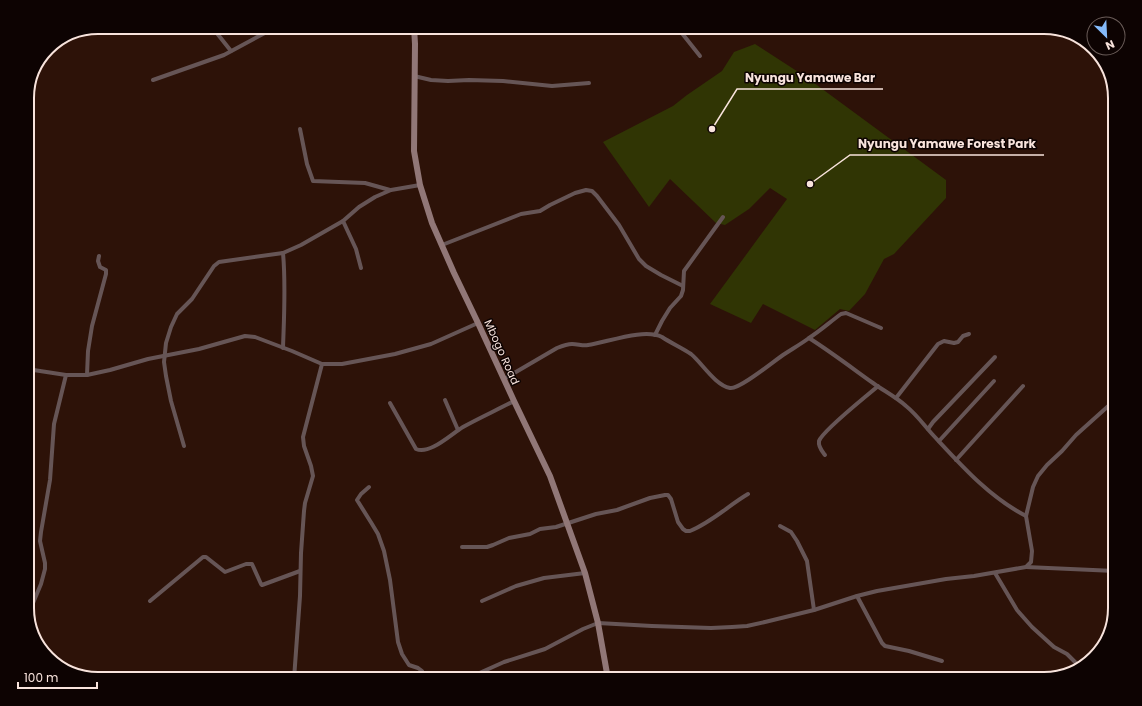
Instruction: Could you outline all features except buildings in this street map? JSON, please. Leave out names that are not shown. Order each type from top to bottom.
[{"type":"main road","name":"Mbogo Road","points":[[414,34],[414,151],[420,184],[432,223],[454,273],[550,476],[585,573],[598,623],[607,672]]},
{"type":"street","points":[[218,34],[231,51]]},
{"type":"street","points":[[153,80],[231,51],[263,34]]},
{"type":"street","points":[[683,34],[700,56]]},
{"type":"street","points":[[414,76],[430,80],[503,81],[552,86],[588,83]]},
{"type":"street","points":[[300,129],[307,164],[314,181],[365,183],[391,190]]},
{"type":"street","points":[[184,446],[171,401],[166,376],[164,356],[166,343],[177,314],[192,299],[217,263],[284,252],[300,245],[343,221],[350,214],[375,197],[391,190],[420,184]]},
{"type":"street","points":[[442,245],[521,214],[540,211],[575,193],[586,190],[592,191],[619,225],[639,259],[646,266],[683,286]]},
{"type":"street","points":[[655,335],[670,308],[683,290],[684,271],[723,217]]},
{"type":"street","points":[[343,221],[356,249],[361,268]]},
{"type":"street","points":[[282,348],[285,303],[284,252]]},
{"type":"street","points":[[87,375],[88,351],[92,326],[106,274],[106,270],[100,267],[98,261],[100,256]]},
{"type":"street","points":[[504,379],[564,345],[574,344],[586,346],[642,334],[662,337],[691,355],[717,381],[730,388],[734,388],[809,338],[840,314],[846,313],[881,328]]},
{"type":"street","points":[[34,370],[66,375],[87,375],[148,359],[199,349],[245,336],[255,337],[322,364],[332,365],[351,363],[431,344],[478,322]]},
{"type":"street","points":[[896,398],[938,344],[944,341],[954,343],[958,342],[963,336],[969,334]]},
{"type":"street","points":[[809,338],[907,406],[956,460],[997,498],[1026,516]]},
{"type":"street","points":[[928,429],[995,357]]},
{"type":"street","points":[[295,672],[300,596],[304,503],[313,476],[304,446],[303,437],[322,364]]},
{"type":"street","points":[[34,600],[41,584],[45,563],[40,541],[50,480],[54,424],[66,375]]},
{"type":"street","points":[[939,441],[994,381]]},
{"type":"street","points":[[825,455],[819,445],[822,436],[878,386]]},
{"type":"street","points":[[956,460],[1024,386]]},
{"type":"street","points":[[445,400],[458,430]]},
{"type":"street","points":[[390,403],[417,450],[423,450],[442,442],[458,430],[514,401]]},
{"type":"street","points":[[1026,567],[1031,562],[1032,551],[1026,516],[1033,487],[1038,476],[1076,435],[1108,406]]},
{"type":"street","points":[[369,487],[357,500],[378,534],[384,551],[390,580],[398,642],[406,661],[422,672]]},
{"type":"street","points":[[462,547],[493,545],[509,538],[530,534],[540,528],[556,527],[596,514],[617,510],[650,498],[665,495],[668,495],[671,499],[678,522],[683,529],[690,531],[727,509],[748,494]]},
{"type":"street","points":[[780,526],[791,532],[807,562],[814,610]]},
{"type":"street","points":[[150,601],[203,557],[206,557],[225,572],[246,564],[252,564],[262,585],[300,571]]},
{"type":"street","points":[[482,672],[504,662],[545,649],[583,629],[598,623],[652,626],[732,627],[765,622],[814,610],[877,591],[931,581],[995,573],[1026,567],[1108,571]]},
{"type":"street","points":[[482,601],[498,593],[544,578],[585,573]]},
{"type":"street","points":[[995,573],[1017,610],[1032,627],[1054,647],[1067,654],[1076,663]]},
{"type":"street","points":[[857,596],[885,646],[909,651],[942,661]]},
{"type":"green space","points":[[755,44],[806,77],[946,180],[946,198],[894,254],[884,259],[865,294],[849,311],[840,309],[815,330],[763,304],[751,323],[710,304],[787,199],[770,188],[749,209],[725,225],[716,223],[670,179],[649,207],[603,142],[673,106],[722,71],[734,52]]},
{"type":"place","name":"Nyungu Yamawe Bar","points":[[712,129]]},
{"type":"place","name":"Nyungu Yamawe Forest Park","points":[[810,184]]}]
